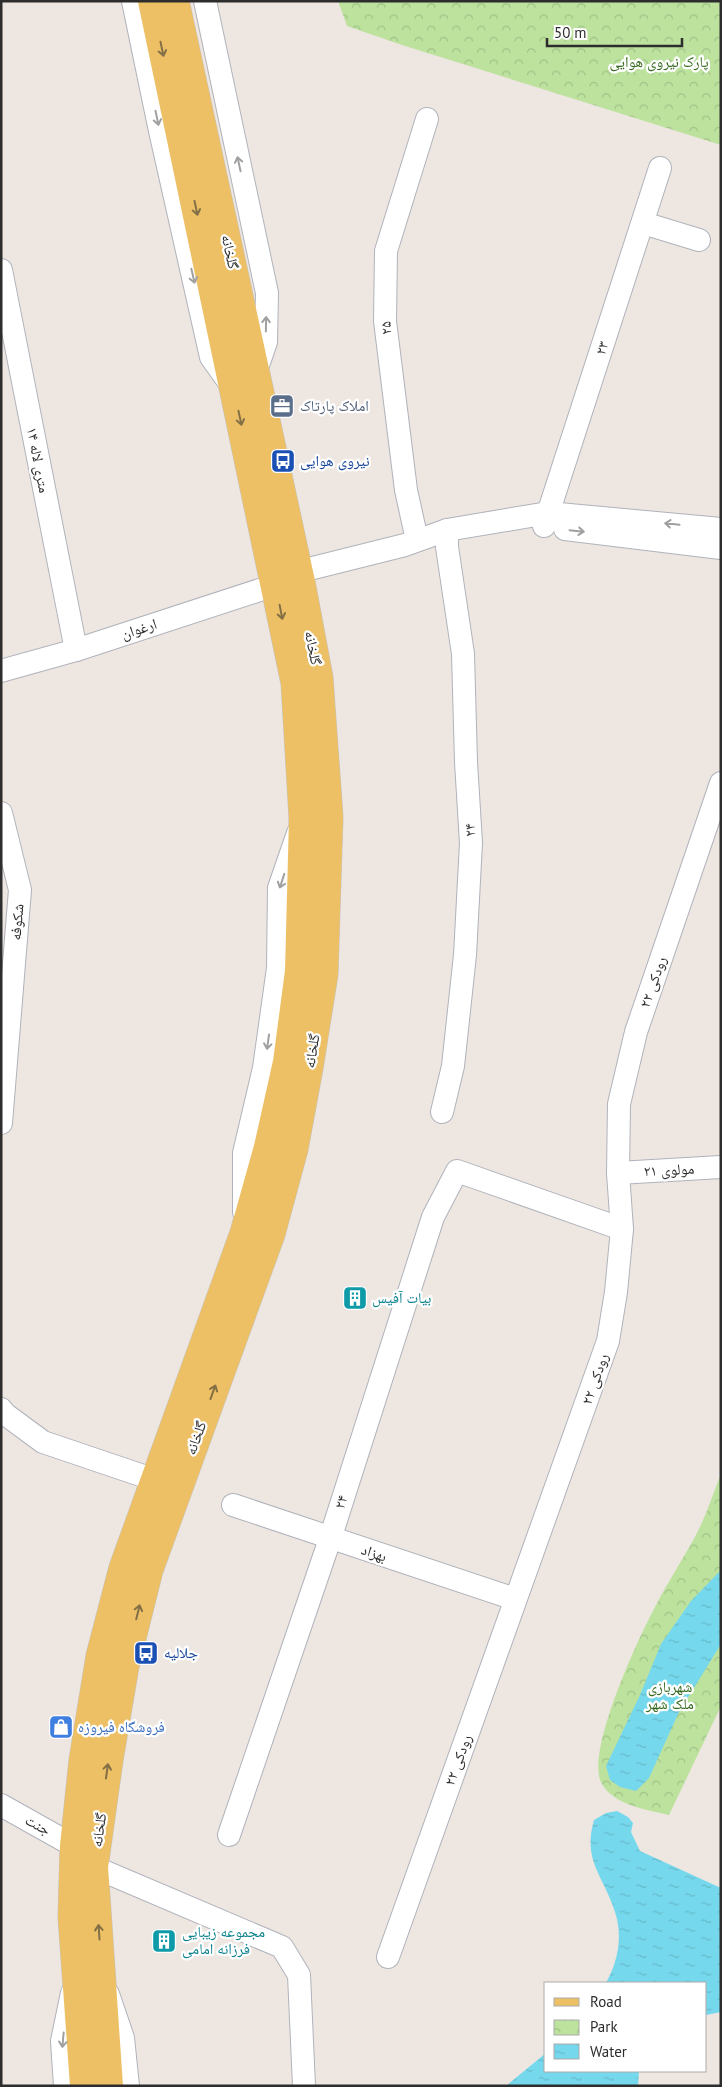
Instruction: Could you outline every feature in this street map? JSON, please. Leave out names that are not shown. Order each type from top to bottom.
[{"type":"main road","name":"گلخانه","points":[[109,2086],[89,1975],[72,1918],[74,1846],[83,1760],[100,1656],[123,1568],[166,1483],[271,1234],[294,1150],[324,974],[329,817],[319,678],[234,389],[152,1]]},
{"type":"main road","name":"گلخانه","points":[[84,2086],[94,1866],[125,1666],[149,1570],[166,1483],[244,1233],[268,1147],[287,1062],[299,971],[303,818],[291,580],[256,371],[175,1]]},
{"type":"street","points":[[133,1],[211,357],[234,389]]},
{"type":"street","points":[[205,1],[267,293],[266,342],[256,371]]},
{"type":"street","name":"۲۵","points":[[417,540],[406,490],[385,321],[386,251],[427,119]]},
{"type":"street","name":"۲۳","points":[[546,520],[660,168]]},
{"type":"street","points":[[643,223],[699,240]]},
{"type":"street","name":"۱۴ متری لاله","points":[[1,270],[76,650]]},
{"type":"street","points":[[291,580],[447,538],[546,520],[721,529]]},
{"type":"street","points":[[546,520],[721,548]]},
{"type":"street","points":[[291,580],[417,540],[447,538]]},
{"type":"street","name":"۲۴","points":[[442,1112],[453,1066],[465,955],[471,844],[466,762],[464,654],[447,538]]},
{"type":"street","name":"ارغوان","points":[[1,671],[76,650],[291,580]]},
{"type":"street","name":"رودکی ۲۲","points":[[388,1957],[608,1341],[616,1292],[622,1229],[618,1174],[618,1104],[636,1032],[721,783]]},
{"type":"street","name":"شکوفه","points":[[1,813],[20,890],[1,1123]]},
{"type":"street","name":"مولوی ۲۱","points":[[618,1174],[721,1167]]},
{"type":"street","name":"۲۴","points":[[229,1835],[330,1539],[432,1217],[457,1171],[622,1229]]},
{"type":"street","points":[[1,1409],[43,1442],[166,1483]]},
{"type":"street","name":"بهزاد","points":[[233,1505],[330,1539],[515,1599]]},
{"type":"street","name":"جنت","points":[[1,1805],[74,1846]]},
{"type":"street","points":[[94,1866],[282,1947],[299,1975],[304,2086]]},
{"type":"street","points":[[65,2086],[62,2041],[89,1975]]},
{"type":"street","points":[[89,1975],[124,2038],[128,2086]]},
{"type":"green space","name":"پارک نیروی هوایی","points":[[338,1],[721,1],[721,145],[347,26]]},
{"type":"green space","name":"شهربازی ملک شهر","points":[[721,1474],[721,1706],[669,1815],[632,1806],[614,1797],[607,1791],[602,1784],[598,1769],[600,1749],[615,1697],[646,1624],[700,1527]]},
{"type":"water","points":[[721,1570],[721,1644],[679,1712],[649,1778],[636,1791],[620,1787],[610,1780],[606,1766],[640,1695],[661,1644],[691,1601]]},
{"type":"water","points":[[617,1811],[628,1817],[633,1823],[631,1832],[640,1851],[721,1888],[721,2012],[707,2015],[707,1982],[606,1982],[614,1966],[618,1949],[619,1931],[615,1912],[592,1858],[591,1847],[594,1820],[606,1813]]},
{"type":"water","points":[[544,2055],[544,2072],[639,2072],[638,2086],[506,2086]]},
{"type":"place","name":"املاک پارتاک","points":[[282,406]]},
{"type":"place","name":"نیروی هوایی","points":[[283,461]]},
{"type":"place","name":"بیات آفیس","points":[[355,1298]]},
{"type":"place","name":"جلالیه","points":[[146,1653]]},
{"type":"place","name":"فروشگاه فیروزه","points":[[61,1727]]},
{"type":"place","name":"مجموعه زیبایی فرزانه امامی","points":[[164,1941]]}]
